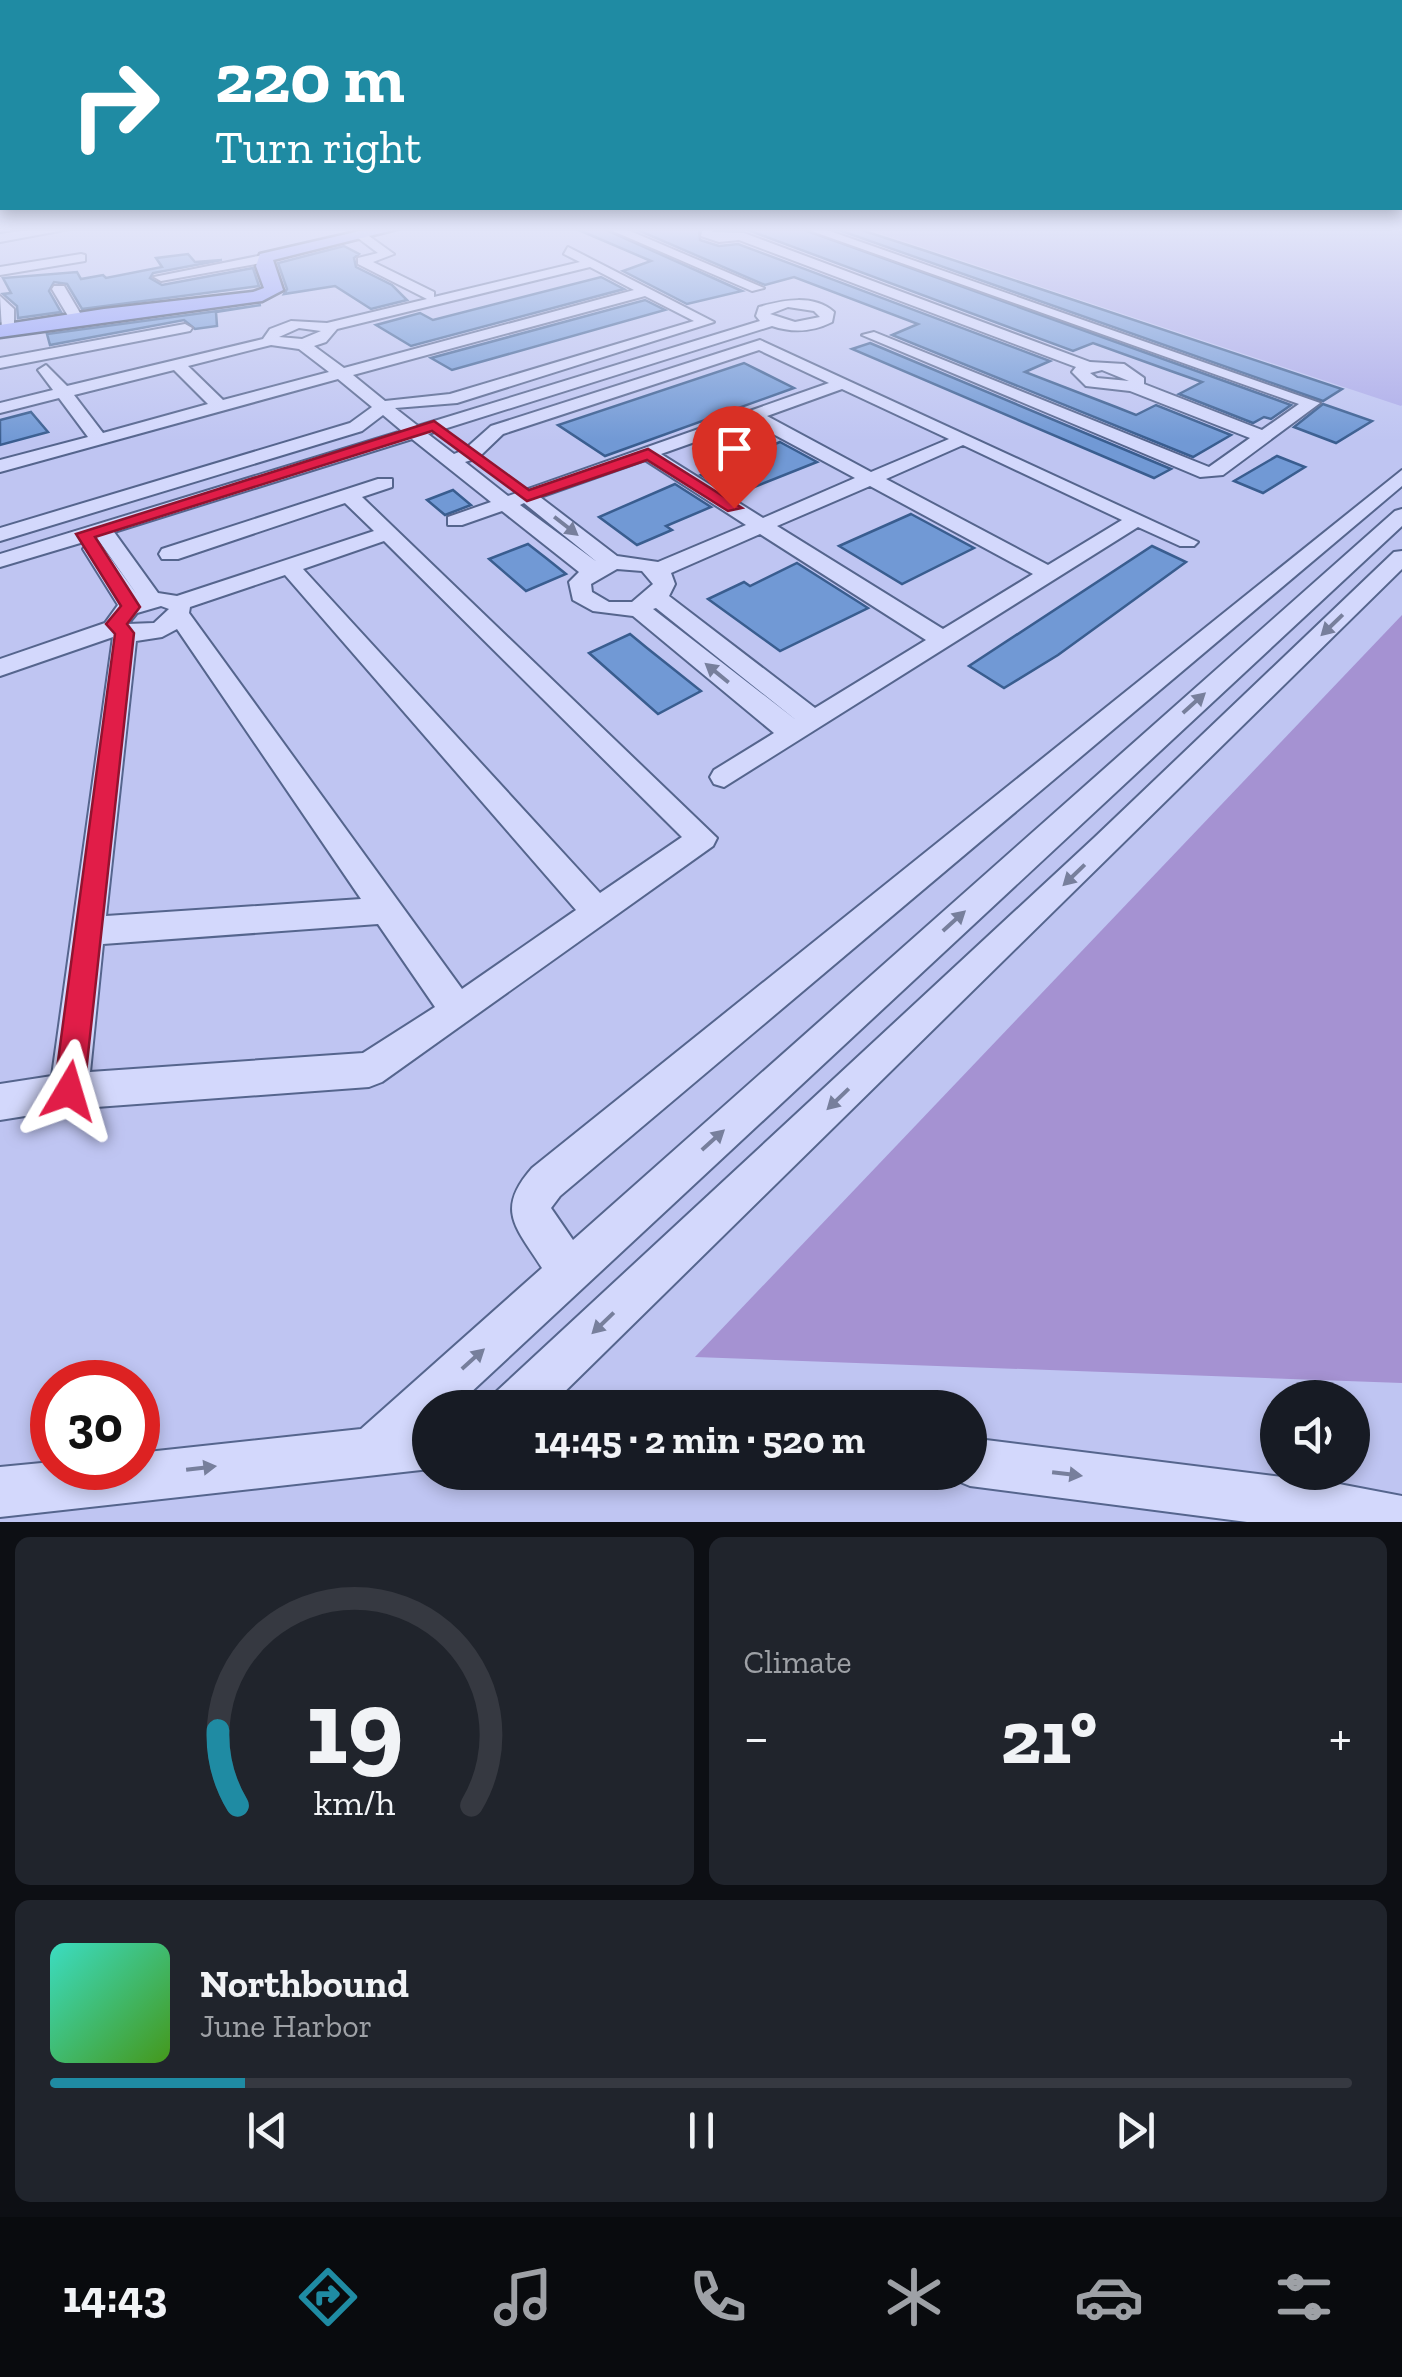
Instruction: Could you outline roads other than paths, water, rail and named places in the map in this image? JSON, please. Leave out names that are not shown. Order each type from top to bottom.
[{"type":"main road","points":[[3,335],[76,318],[231,299]]},
{"type":"street","points":[[65,299],[76,318]]},
{"type":"street","points":[[0,408],[271,341],[317,337],[437,299]]},
{"type":"street","points":[[538,299],[560,314]]},
{"type":"street","points":[[0,466],[350,371],[453,331],[560,314],[616,299]]},
{"type":"street","points":[[0,535],[356,427],[394,403],[450,399],[707,322],[658,299]]},
{"type":"street","points":[[818,307],[843,299]]},
{"type":"street","points":[[901,299],[1122,388],[1129,377],[1164,350]]},
{"type":"street","points":[[869,335],[1207,472],[1216,471],[1312,403],[1014,299]]},
{"type":"street","points":[[0,300],[7,310],[3,335],[54,334]]},
{"type":"street","points":[[804,303],[818,307],[827,312],[827,319],[818,324],[786,326],[763,316],[764,310],[772,305],[804,303]]},
{"type":"street","points":[[412,306],[453,331]]},
{"type":"street","points":[[0,560],[771,322]]},
{"type":"street","points":[[271,341],[273,332],[307,323],[350,371],[434,426],[527,496],[600,566]]},
{"type":"street","points":[[0,363],[185,328]]},
{"type":"street","points":[[452,461],[471,454],[497,430],[765,346],[1187,542]]},
{"type":"street","points":[[177,364],[219,406]]},
{"type":"street","points":[[46,370],[99,439]]},
{"type":"street","points":[[1074,391],[1090,375]]},
{"type":"street","points":[[1129,377],[1265,438]]},
{"type":"street","points":[[454,521],[844,383]]},
{"type":"street","points":[[1038,406],[1056,398]]},
{"type":"street","points":[[394,403],[414,432],[506,503],[600,566]]},
{"type":"street","points":[[753,416],[1049,574]]},
{"type":"street","points":[[659,570],[963,439]]},
{"type":"street","points":[[648,454],[943,640]]},
{"type":"street","points":[[569,1271],[532,1215],[530,1201],[546,1182],[1402,476]]},
{"type":"street","points":[[170,554],[385,483]]},
{"type":"street","points":[[0,1102],[69,1091],[368,1070],[702,838],[349,495]]},
{"type":"street","points":[[374,1448],[1402,515]]},
{"type":"street","points":[[724,777],[1137,520]]},
{"type":"street","points":[[93,532],[147,614],[387,910],[458,1011]]},
{"type":"street","points":[[0,668],[387,533]]},
{"type":"street","points":[[533,1390],[1106,845],[1402,556]]},
{"type":"street","points":[[646,564],[659,570],[666,579],[666,589],[648,604],[615,610],[594,606],[581,595],[580,582],[600,566],[646,564]]},
{"type":"street","points":[[290,566],[598,913]]},
{"type":"street","points":[[648,604],[804,728]]},
{"type":"street","points":[[69,1091],[88,931],[147,614]]},
{"type":"street","points":[[1067,818],[1106,845]]},
{"type":"street","points":[[88,931],[387,910]]},
{"type":"street","points":[[0,1492],[412,1446]]},
{"type":"street","points":[[987,1464],[1339,1508],[1402,1522]]}]
